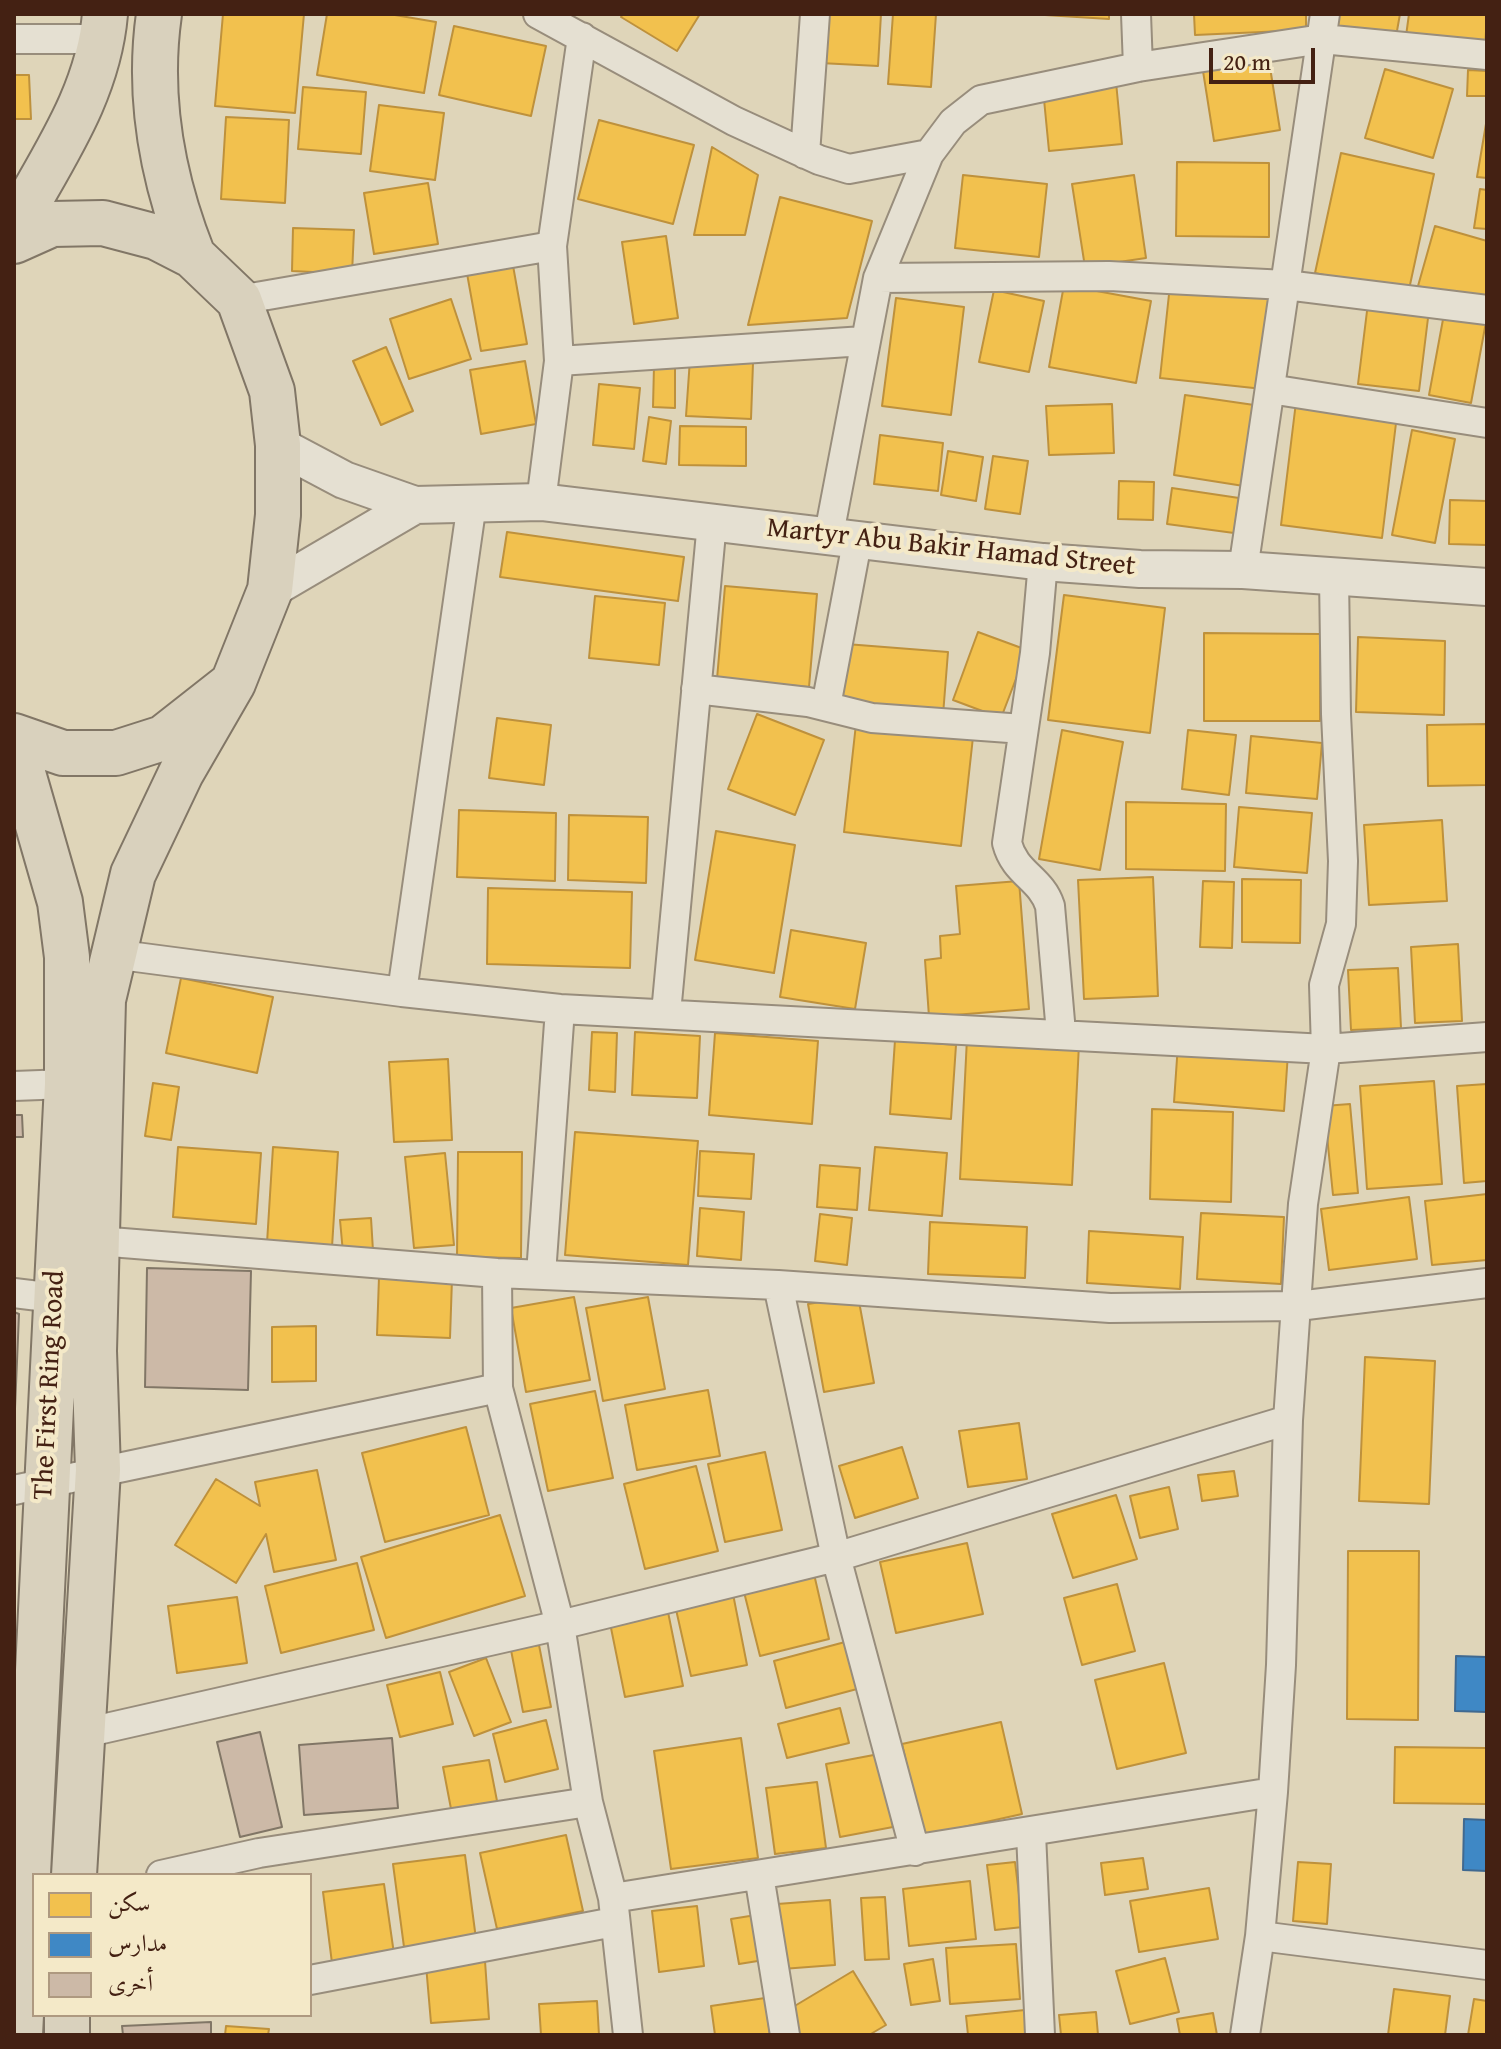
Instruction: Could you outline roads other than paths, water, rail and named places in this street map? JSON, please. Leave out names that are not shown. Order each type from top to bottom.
[{"type":"main road","points":[[159,14],[156,36],[158,136],[177,216],[193,256]]},
{"type":"main road","points":[[14,228],[88,93],[104,27]]},
{"type":"main road","points":[[14,241],[52,224],[103,223],[156,237],[193,256],[239,300],[272,391],[278,445],[278,515],[270,590],[233,683],[148,839],[133,874],[103,1000],[94,1351],[98,1470],[74,1873]]},
{"type":"main road","points":[[14,736],[63,753],[116,753],[163,738],[233,683]]},
{"type":"main road","name":"The First Ring Road","points":[[14,742],[21,792],[57,887],[67,957],[67,1084],[34,1296],[20,2035]]},
{"type":"street","points":[[538,14],[734,121],[805,154],[849,169],[929,154]]},
{"type":"street","points":[[805,154],[815,14]]},
{"type":"street","points":[[1136,14],[1138,67]]},
{"type":"street","points":[[14,39],[104,27]]},
{"type":"street","points":[[1243,570],[1323,27]]},
{"type":"street","points":[[826,706],[864,341],[878,278],[929,154],[953,122],[981,100],[1323,27],[1487,55]]},
{"type":"street","points":[[541,502],[559,361],[552,246],[582,37]]},
{"type":"street","points":[[239,300],[552,246]]},
{"type":"street","points":[[878,278],[1109,276],[1286,285],[1487,310]]},
{"type":"street","points":[[559,361],[864,341]]},
{"type":"street","points":[[1270,389],[1487,423]]},
{"type":"street","name":"Martyr Abu Bakir Hamad Street","points":[[278,445],[344,480],[415,505],[541,502],[843,535],[1043,562],[1140,569],[1243,570],[1487,587]]},
{"type":"street","points":[[402,992],[472,503]]},
{"type":"street","name":"Martyr Abu Bakir Hamad Street","points":[[270,590],[415,505]]},
{"type":"street","points":[[666,1013],[712,522]]},
{"type":"street","points":[[1043,562],[1035,653],[1007,843],[1011,860],[1046,894],[1050,906],[1061,1033]]},
{"type":"street","points":[[1245,2035],[1260,1936],[1273,1792],[1281,1665],[1288,1420],[1303,1204],[1326,1049],[1324,985],[1341,924],[1343,861],[1334,577]]},
{"type":"street","points":[[696,689],[826,706],[872,718],[1023,729]]},
{"type":"street","points":[[113,954],[402,992],[560,1009],[1326,1049],[1487,1037]]},
{"type":"street","points":[[541,1274],[560,1009]]},
{"type":"street","points":[[14,1086],[67,1084]]},
{"type":"street","points":[[98,1241],[497,1273],[778,1285],[1110,1308],[1298,1306],[1487,1283]]},
{"type":"street","points":[[497,1273],[498,1388],[560,1625],[588,1802],[614,1910],[628,2035]]},
{"type":"street","points":[[778,1285],[836,1557],[915,1851]]},
{"type":"street","points":[[29,1486],[498,1388]]},
{"type":"street","points":[[80,1734],[560,1625],[836,1557],[1288,1420]]},
{"type":"street","points":[[312,1980],[759,1875],[1273,1792]]},
{"type":"street","points":[[170,1873],[259,1853],[588,1802]]},
{"type":"street","points":[[1031,1833],[1040,2035]]},
{"type":"street","points":[[759,1875],[785,2035]]},
{"type":"street","points":[[1260,1936],[1487,1965]]}]
